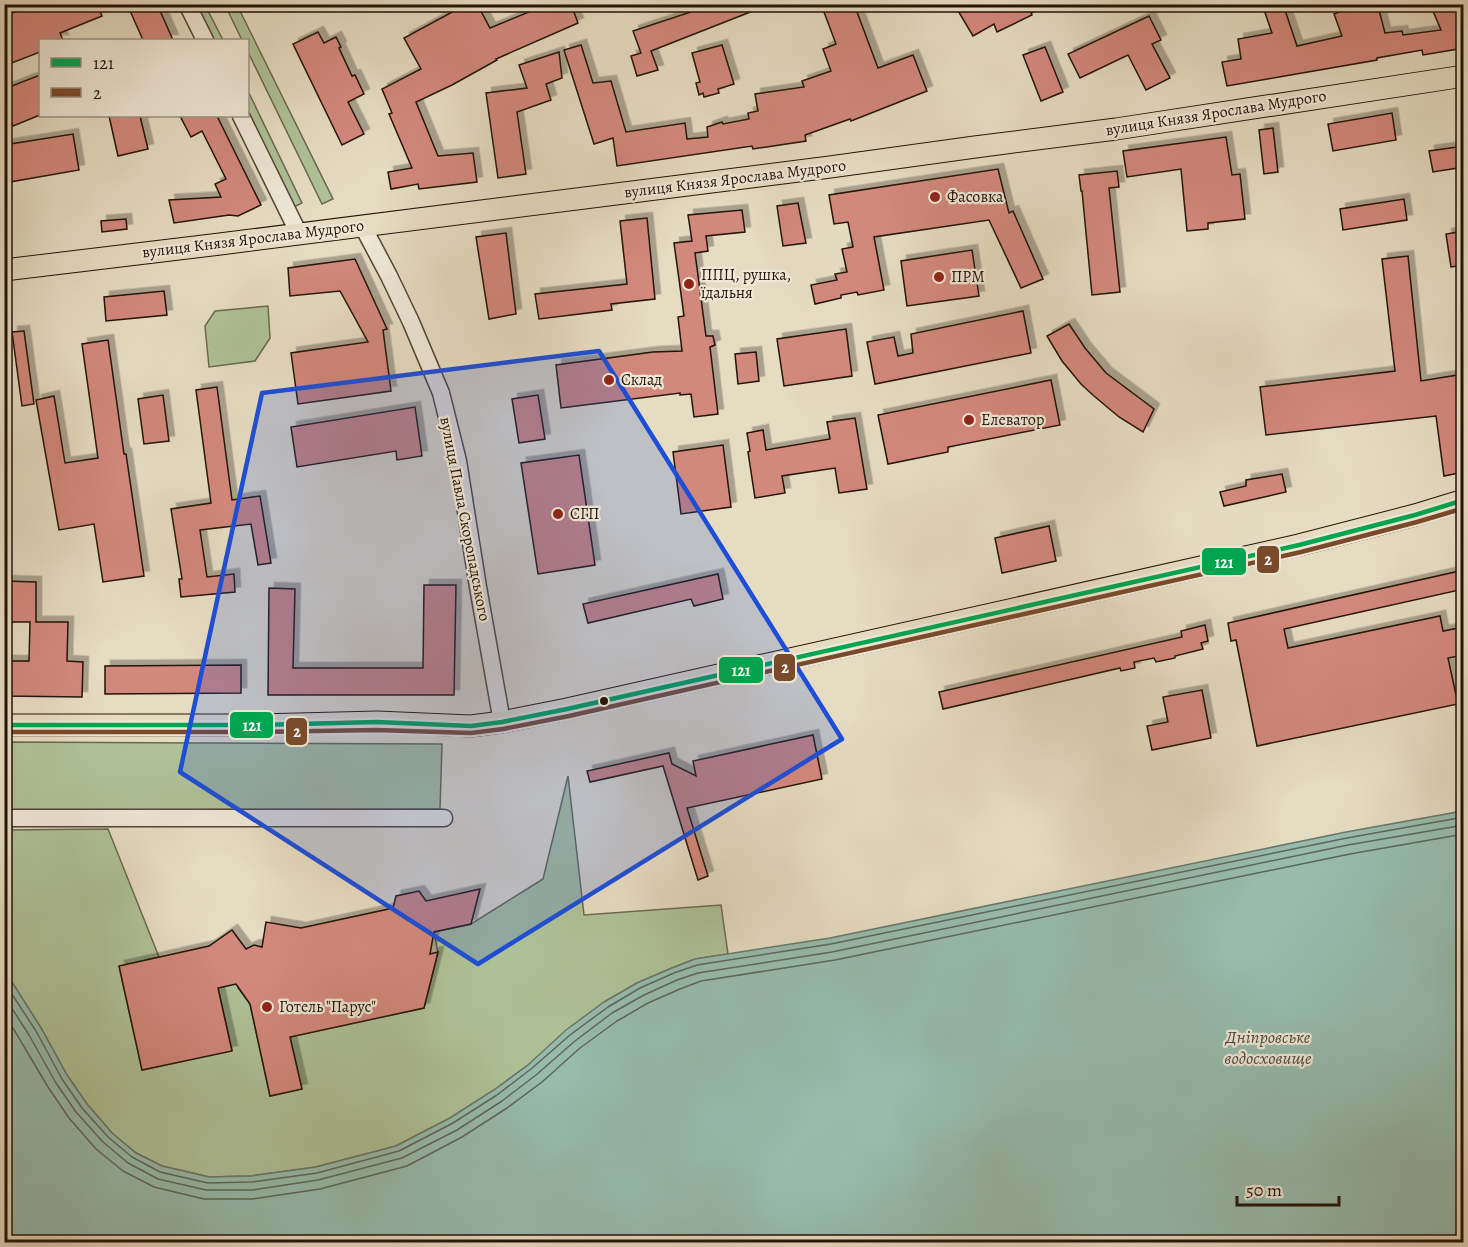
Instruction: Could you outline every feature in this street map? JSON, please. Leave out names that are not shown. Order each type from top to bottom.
[{"type":"main road","name":"вулиця Князя Ярослава Мудрого","points":[[4,270],[1116,129],[1464,76]]},
{"type":"main road","points":[[4,725],[258,725],[377,722],[471,726],[502,722],[1299,545],[1464,500]]},
{"type":"main road","points":[[1415,515],[1464,515]]},
{"type":"street","points":[[187,4],[204,39]]},
{"type":"street","points":[[241,117],[299,234]]},
{"type":"street","name":"вулиця Павла Скоропадського","points":[[362,225],[390,276],[441,393],[458,461],[502,722]]},
{"type":"street","points":[[4,818],[444,818]]},
{"type":"highlighted area","points":[[599,351],[842,739],[478,964],[180,772],[262,393]]},
{"type":"shaded area","points":[[194,5],[205,5],[222,39],[211,39]]},
{"type":"shaded area","points":[[225,5],[237,5],[333,199],[322,204],[249,54],[249,39],[242,39]]},
{"type":"shaded area","points":[[249,93],[302,203],[292,208],[247,117]]},
{"type":"shaded area","points":[[268,306],[270,338],[255,361],[209,367],[205,326],[215,311]]},
{"type":"shaded area","points":[[4,742],[442,744],[440,809],[5,810]]},
{"type":"shaded area","points":[[568,776],[584,915],[721,905],[728,954],[695,959],[637,983],[604,1002],[494,1090],[450,1118],[396,1146],[316,1167],[251,1176],[209,1177],[162,1166],[136,1153],[112,1133],[87,1104],[67,1075],[5,971],[4,830],[108,829],[159,957],[119,966],[142,1070],[232,1050],[218,988],[238,983],[238,988],[250,1004],[270,1096],[302,1089],[290,1037],[424,1008],[438,953],[434,932],[471,924],[543,879]]},
{"type":"water","name":"Дніпровське водосховище","points":[[1463,811],[1463,1242],[5,1242],[5,971],[67,1075],[87,1104],[112,1133],[136,1153],[162,1166],[209,1177],[251,1176],[316,1167],[396,1146],[450,1118],[494,1090],[528,1065],[566,1030],[604,1002],[637,983],[695,959],[830,938],[1346,832]]},
{"type":"building","points":[[36,4],[97,4],[102,16],[60,33],[63,39],[39,39],[39,52],[4,66],[4,16]]},
{"type":"building","points":[[127,4],[157,4],[173,39],[143,39]]},
{"type":"building","points":[[467,4],[477,4],[490,28],[548,4],[571,4],[578,23],[496,59],[452,85],[416,102],[438,156],[473,153],[477,182],[419,189],[418,184],[391,189],[388,172],[412,168],[389,114],[392,113],[382,89],[421,69],[404,38]]},
{"type":"building","points":[[715,4],[768,5],[651,51],[658,70],[637,76],[631,56],[641,53],[633,31]]},
{"type":"building","points":[[821,4],[854,4],[878,68],[913,55],[927,91],[851,121],[850,119],[805,135],[806,141],[753,149],[752,146],[617,166],[613,138],[594,144],[564,50],[581,45],[593,83],[611,81],[626,132],[685,123],[687,139],[708,137],[707,127],[722,122],[723,124],[749,119],[748,113],[758,111],[755,94],[804,87],[802,81],[831,71],[823,49],[836,44]]},
{"type":"building","points":[[954,4],[1052,4],[997,32],[994,24],[973,36]]},
{"type":"building","points":[[1262,4],[1283,4],[1297,46],[1342,36],[1334,14],[1359,4],[1378,6],[1385,33],[1402,31],[1403,35],[1441,30],[1430,4],[1464,4],[1464,48],[1423,55],[1422,50],[1227,86],[1222,62],[1241,59],[1238,39],[1272,33]]},
{"type":"building","points":[[1149,16],[1161,40],[1152,44],[1170,78],[1146,90],[1128,55],[1080,78],[1068,54]]},
{"type":"building","points":[[318,32],[324,43],[336,37],[352,76],[355,75],[364,94],[348,102],[364,134],[342,145],[293,44]]},
{"type":"building","points":[[722,45],[734,84],[718,89],[719,93],[704,97],[703,93],[699,95],[696,83],[700,82],[692,53]]},
{"type":"building","points":[[1045,47],[1063,92],[1041,101],[1023,55]]},
{"type":"building","points":[[559,52],[562,78],[546,84],[551,100],[517,112],[526,174],[498,178],[486,93],[527,88],[519,65]]},
{"type":"building","points":[[39,75],[39,115],[13,126],[4,105],[4,89]]},
{"type":"building","points":[[1392,113],[1396,140],[1333,151],[1328,124]]},
{"type":"building","points":[[109,117],[140,117],[148,149],[118,156]]},
{"type":"building","points":[[181,117],[217,117],[261,205],[238,216],[229,215],[174,223],[169,200],[221,197],[215,184],[226,179],[202,131],[191,137]]},
{"type":"building","points":[[1273,128],[1278,172],[1264,174],[1259,130]]},
{"type":"building","points":[[73,134],[79,170],[4,183],[4,145]]},
{"type":"building","points":[[1226,137],[1232,175],[1240,174],[1245,219],[1208,223],[1208,229],[1187,231],[1181,169],[1127,177],[1123,151]]},
{"type":"building","points":[[1464,146],[1464,167],[1433,172],[1429,151]]},
{"type":"building","points":[[998,169],[1009,213],[1013,211],[1043,279],[1021,288],[989,220],[874,237],[884,290],[858,295],[857,292],[841,295],[841,298],[815,304],[811,285],[837,280],[835,274],[847,272],[842,249],[853,247],[848,222],[834,224],[829,195]]},
{"type":"building","points":[[1117,171],[1119,187],[1109,188],[1120,292],[1092,295],[1079,175]]},
{"type":"building","points":[[1404,199],[1407,220],[1343,230],[1340,209]]},
{"type":"building","points":[[798,203],[806,243],[783,246],[777,206]]},
{"type":"building","points":[[742,210],[745,232],[706,236],[708,251],[695,253],[706,336],[713,336],[715,345],[710,347],[718,414],[694,417],[691,394],[680,395],[680,393],[561,408],[556,365],[653,352],[682,351],[678,317],[684,316],[674,243],[692,241],[688,215]]},
{"type":"building","points":[[647,218],[655,299],[611,304],[612,310],[539,319],[535,294],[627,284],[620,221]]},
{"type":"building","points":[[126,219],[127,229],[102,232],[101,221]]},
{"type":"building","points":[[1464,231],[1464,265],[1451,267],[1446,234]]},
{"type":"building","points":[[506,233],[516,314],[489,319],[476,237]]},
{"type":"building","name":"ПРМ","points":[[972,250],[979,296],[907,306],[901,261]]},
{"type":"building","points":[[1408,256],[1421,381],[1464,374],[1464,472],[1444,476],[1436,416],[1266,435],[1260,387],[1395,371],[1382,259]]},
{"type":"building","points":[[355,259],[387,329],[383,330],[391,391],[298,404],[291,353],[368,342],[340,291],[290,296],[288,268]]},
{"type":"building","points":[[164,291],[167,315],[106,321],[104,297]]},
{"type":"building","name":"Елеватор","points":[[1023,311],[1031,353],[875,384],[867,342],[894,337],[898,356],[913,353],[911,334]]},
{"type":"building","points":[[1069,324],[1106,373],[1154,409],[1143,432],[1119,417],[1094,396],[1062,361],[1047,336]]},
{"type":"building","points":[[846,329],[852,376],[784,386],[777,339]]},
{"type":"building","points":[[24,331],[34,404],[22,406],[12,332]]},
{"type":"building","points":[[108,340],[144,576],[103,582],[94,524],[59,530],[36,400],[54,396],[65,463],[98,458],[82,344]]},
{"type":"building","points":[[756,352],[759,381],[738,384],[735,354]]},
{"type":"building","name":"Елеватор","points":[[1051,380],[1060,425],[948,447],[948,452],[888,464],[878,415]]},
{"type":"building","points":[[217,387],[232,500],[260,496],[271,563],[258,565],[251,524],[200,530],[207,577],[234,574],[235,592],[181,597],[179,579],[182,579],[171,509],[211,503],[196,390]]},
{"type":"building","points":[[163,395],[169,441],[144,444],[138,399]]},
{"type":"building","points":[[538,395],[545,439],[519,443],[512,399]]},
{"type":"building","points":[[415,407],[422,456],[397,460],[396,451],[297,467],[291,427]]},
{"type":"building","points":[[855,418],[867,489],[839,493],[835,468],[782,476],[785,493],[755,498],[747,433],[763,430],[766,450],[830,439],[827,422]]},
{"type":"building","points":[[723,445],[731,507],[681,514],[673,452]]},
{"type":"building","name":"СГП","points":[[579,455],[595,565],[538,574],[521,463]]},
{"type":"building","points":[[1282,474],[1286,492],[1224,506],[1220,492],[1246,486],[1246,480]]},
{"type":"building","points":[[1049,526],[1056,561],[1002,573],[995,538]]},
{"type":"building","points":[[1464,570],[1464,589],[1284,629],[1288,648],[1440,616],[1443,631],[1464,627],[1464,655],[1448,658],[1458,704],[1257,746],[1236,640],[1231,641],[1228,623]]},
{"type":"building","points":[[718,574],[723,599],[694,606],[691,599],[588,623],[583,604]]},
{"type":"building","points":[[4,581],[36,582],[36,622],[68,622],[67,661],[83,662],[82,697],[4,696],[4,661],[29,661],[30,622],[4,622]]},
{"type":"building","points":[[424,585],[456,585],[454,695],[268,695],[269,588],[295,589],[293,668],[423,668]]},
{"type":"building","points":[[1205,625],[1208,641],[1201,643],[1203,649],[1175,656],[1175,658],[1156,662],[1154,658],[1134,662],[1135,668],[1121,671],[1120,668],[943,709],[939,692],[1182,637],[1181,631]]},
{"type":"building","points":[[241,665],[241,693],[105,694],[105,666]]},
{"type":"building","points":[[1202,690],[1211,738],[1152,750],[1147,726],[1168,722],[1163,697]]},
{"type":"building","points":[[813,735],[822,779],[687,808],[708,876],[698,880],[663,766],[590,782],[587,771],[669,753],[672,764],[696,776],[693,761]]},
{"type":"building","points":[[480,889],[471,924],[434,932],[430,954],[438,952],[424,1008],[290,1037],[302,1089],[270,1096],[250,1004],[236,984],[218,988],[232,1051],[142,1070],[119,966],[209,946],[232,930],[246,949],[254,945],[262,947],[266,922],[301,928],[393,908],[396,896],[419,891],[426,901]]},
{"type":"transit line","name":"121","points":[[4,725],[258,725],[377,722],[471,726],[502,722],[1299,545],[1464,500]]},
{"type":"transit line","name":"2","points":[[4,732],[377,730],[471,733],[503,729],[1301,552],[1464,508]]},
{"type":"place","name":"Фасовка","points":[[935,197]]},
{"type":"place","name":"ПРМ","points":[[939,277]]},
{"type":"place","name":"ППЦ, рушка, їдальня","points":[[689,284]]},
{"type":"place","name":"Склад","points":[[609,380]]},
{"type":"place","name":"Елеватор","points":[[969,420]]},
{"type":"place","name":"СГП","points":[[558,514]]},
{"type":"place","name":"Готель \"Парус\"","points":[[267,1007]]}]
